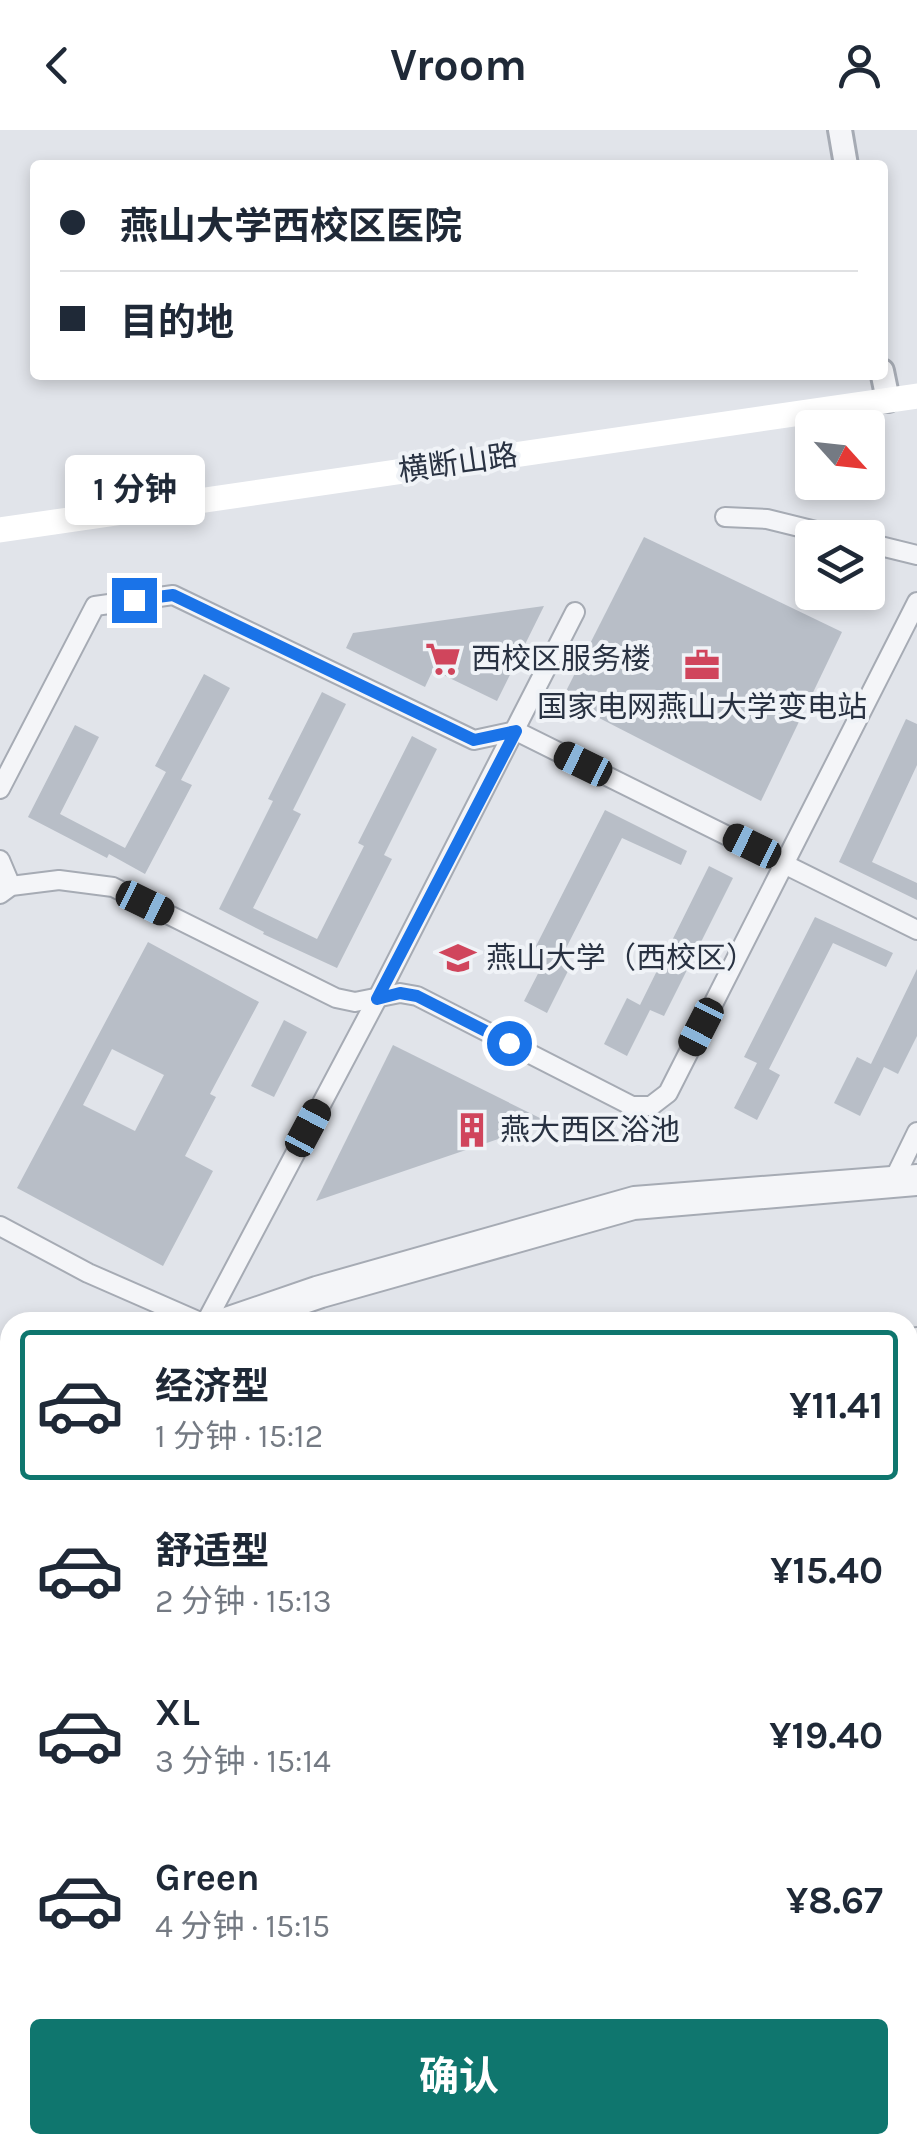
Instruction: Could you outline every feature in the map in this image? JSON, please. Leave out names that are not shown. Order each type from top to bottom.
[{"type":"main road","name":"横断山路","points":[[0,530],[917,396]]},
{"type":"street","points":[[840,130],[845,160]]},
{"type":"street","points":[[884,380],[888,400]]},
{"type":"street","points":[[725,516],[767,518],[795,525]]},
{"type":"street","points":[[885,547],[917,555]]},
{"type":"street","points":[[0,790],[95,606],[173,595],[474,740],[516,731],[917,930]]},
{"type":"street","points":[[0,860],[5,890],[59,880],[113,887],[336,998],[354,1002],[400,993],[417,996],[632,1106],[652,1106],[668,1092],[917,602]]},
{"type":"street","points":[[211,1312],[576,612]]},
{"type":"street","points":[[897,1181],[917,1132]]},
{"type":"street","points":[[281,1312],[634,1210],[897,1181],[917,1174]]},
{"type":"street","points":[[237,1312],[634,1196],[897,1181],[917,1186]]},
{"type":"street","points":[[0,1226],[88,1273],[182,1312]]},
{"type":"building","name":"国家电网燕山大学变电站","points":[[644,537],[842,632],[761,801],[562,699]]},
{"type":"building","name":"西校区服务楼","points":[[544,606],[497,701],[433,670],[425,687],[346,648],[353,633]]},
{"type":"building","points":[[204,674],[230,688],[181,780],[192,785],[145,874],[28,817],[75,725],[99,737],[60,814],[125,848],[166,772],[155,766]]},
{"type":"building","points":[[322,692],[346,704],[293,810],[301,814],[253,908],[317,939],[364,846],[358,843],[412,736],[437,749],[384,855],[392,859],[337,968],[219,909]]},
{"type":"building","points":[[906,719],[917,724],[917,765],[872,862],[917,883],[917,900],[839,862]]},
{"type":"building","points":[[605,810],[687,851],[681,865],[622,838],[559,962],[570,967],[547,1013],[524,1001],[547,956],[534,950]]},
{"type":"building","points":[[709,866],[733,878],[664,1016],[650,1010],[627,1056],[604,1044],[627,998],[640,1005]]},
{"type":"building","points":[[815,917],[893,953],[886,967],[833,943],[769,1069],[780,1075],[757,1120],[734,1108],[757,1063],[744,1057]]},
{"type":"building","points":[[148,942],[259,1002],[210,1094],[216,1097],[185,1156],[213,1171],[163,1266],[17,1188]],"holes":[[[112,1049],[164,1075],[135,1131],[83,1105]]]},
{"type":"building","points":[[917,969],[917,1036],[898,1074],[884,1067],[860,1116],[834,1103],[857,1057],[871,1064]]},
{"type":"building","points":[[284,1020],[307,1032],[274,1097],[251,1086]]},
{"type":"building","name":"燕大西区浴池","points":[[393,1045],[548,1122],[316,1201]]},
{"type":"place","name":"西校区服务楼","points":[[443,659]]},
{"type":"place","name":"国家电网燕山大学变电站","points":[[702,665]]},
{"type":"place","name":"燕山大学（西校区）","points":[[458,958]]},
{"type":"place","name":"燕大西区浴池","points":[[472,1130]]},
{"type":"route","points":[[134,600],[173,595],[474,740],[516,731],[377,999],[400,993],[417,996],[509,1043]]}]
